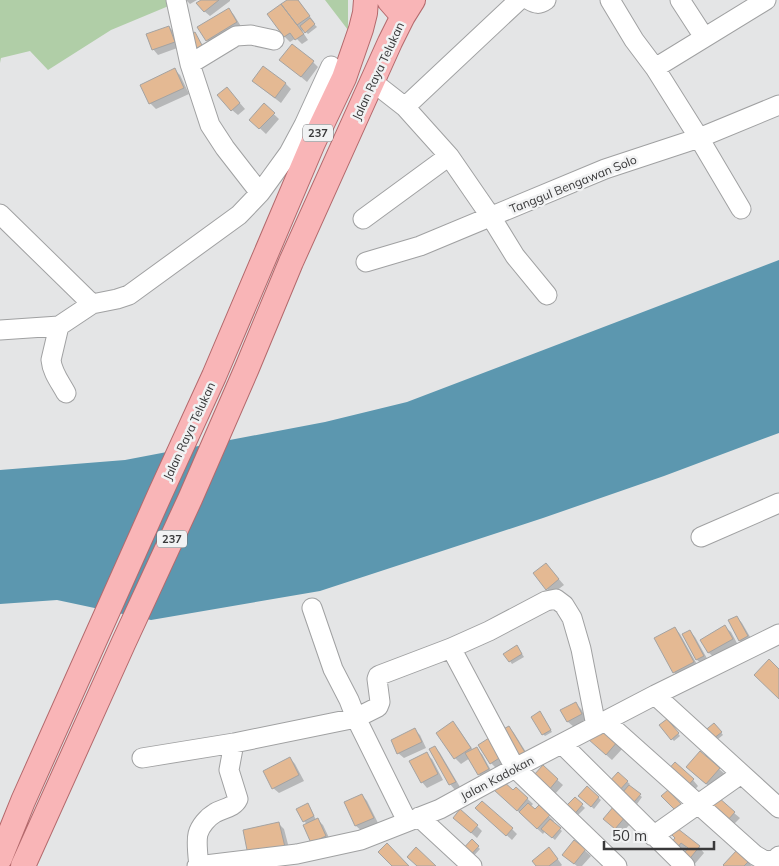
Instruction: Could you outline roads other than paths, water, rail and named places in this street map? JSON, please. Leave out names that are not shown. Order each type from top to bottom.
[{"type":"main road","name":"Jalan Raya Telukan","points":[[0,858],[23,801],[214,376],[313,143],[344,78],[361,29],[366,0]]},
{"type":"main road","name":"Jalan Raya Telukan","points":[[29,864],[46,814],[190,499],[291,262],[372,82],[402,5]]},
{"type":"street","points":[[176,0],[190,64],[210,124],[224,148],[260,193]]},
{"type":"street","points":[[405,106],[518,0]]},
{"type":"street","points":[[529,0],[536,4],[546,0]]},
{"type":"street","points":[[610,0],[634,40],[655,68],[699,138],[741,209]]},
{"type":"street","points":[[680,0],[704,37]]},
{"type":"street","points":[[655,68],[766,0]]},
{"type":"street","points":[[190,64],[236,36],[251,35],[274,40]]},
{"type":"street","points":[[0,330],[60,326],[92,304],[129,295],[239,215],[260,193],[289,153],[331,66]]},
{"type":"street","points":[[372,82],[405,106],[449,156],[515,256],[547,295]]},
{"type":"street","name":"Tanggul Bengawan Solo","points":[[366,262],[420,246],[605,168],[699,138],[779,106]]},
{"type":"street","points":[[363,219],[449,156]]},
{"type":"street","points":[[0,214],[92,304]]},
{"type":"street","points":[[60,326],[51,364],[66,393]]},
{"type":"street","points":[[701,537],[779,503]]},
{"type":"street","points":[[142,758],[234,743],[356,718],[378,707],[380,702],[378,676],[451,648],[489,631],[546,601],[556,599],[564,605],[572,618],[600,724],[698,804],[755,855],[764,861],[774,860],[779,856]]},
{"type":"street","points":[[312,608],[333,669],[356,718],[413,819],[472,866]]},
{"type":"street","name":"Jalan Kadokan","points":[[206,866],[303,860],[440,809],[655,695],[779,634]]},
{"type":"street","points":[[451,648],[515,768],[617,866]]},
{"type":"street","points":[[655,695],[779,808]]},
{"type":"street","points":[[206,866],[197,835],[202,824],[214,813],[231,807],[238,798],[229,770],[234,743]]},
{"type":"street","points":[[562,744],[684,866]]},
{"type":"street","points":[[653,836],[741,774]]},
{"type":"water","points":[[779,260],[779,433],[543,518],[320,591],[151,620],[57,600],[0,604],[0,470],[125,460],[325,422],[407,402]]}]
